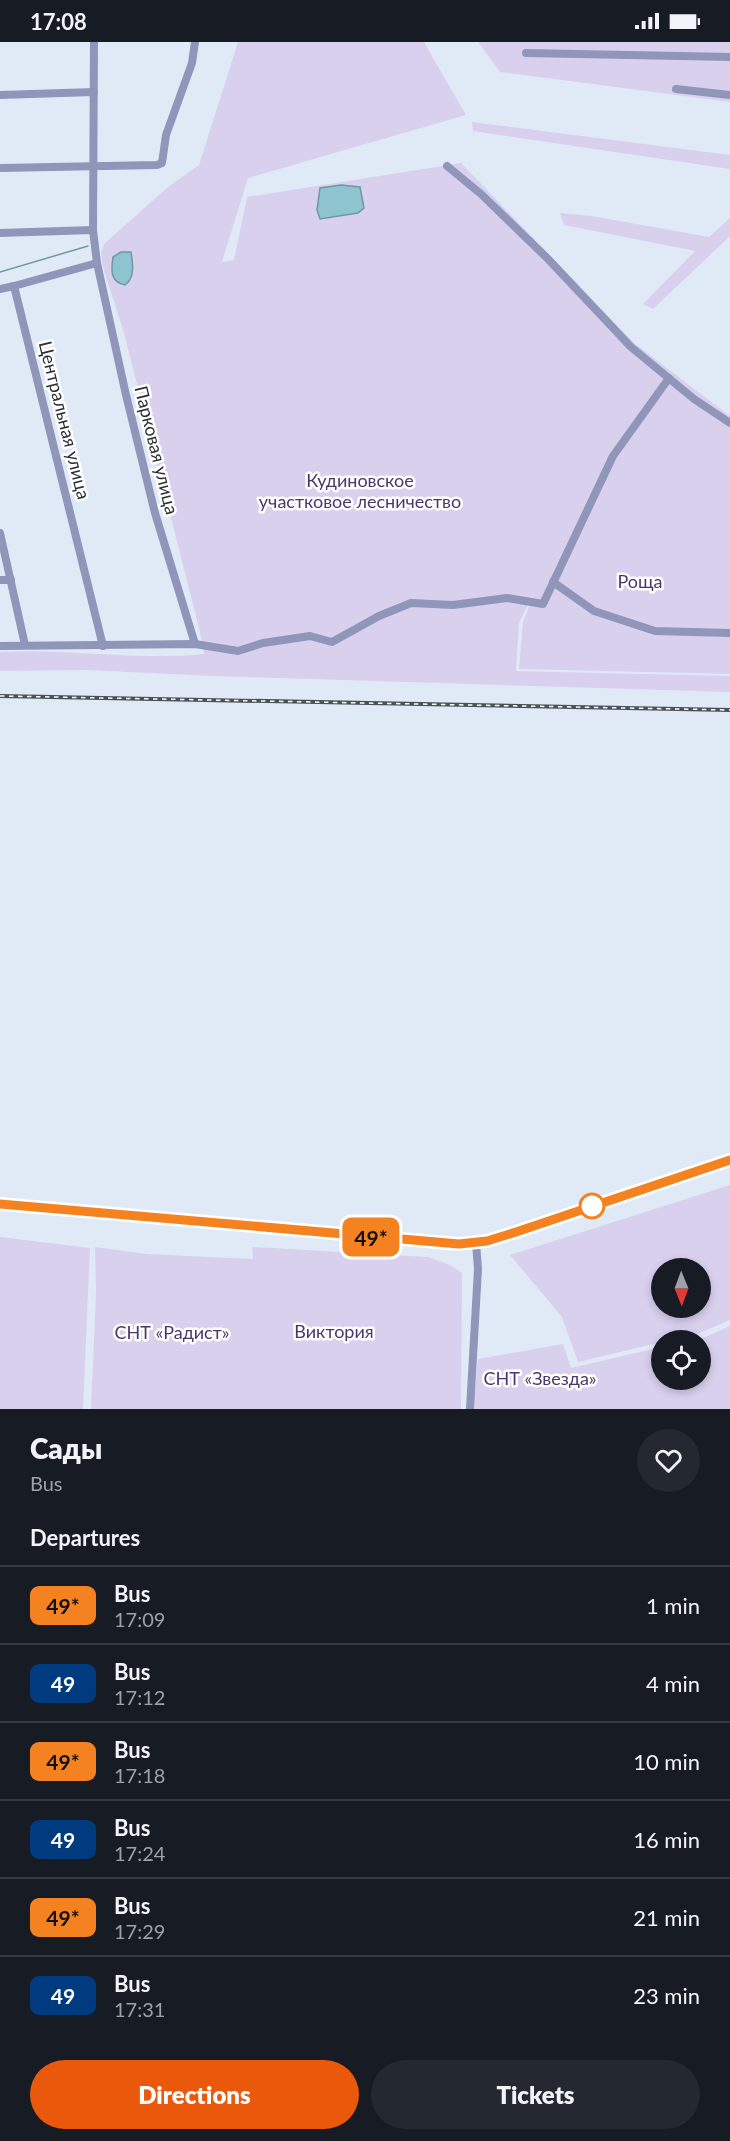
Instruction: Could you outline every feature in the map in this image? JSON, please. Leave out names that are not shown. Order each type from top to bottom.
[{"type":"main road","points":[[0,1204],[441,1243],[476,1243],[516,1232],[730,1160]]},
{"type":"street","name":"Парковая улица","points":[[93,42],[93,230],[97,262],[155,513],[195,644]]},
{"type":"street","points":[[0,168],[158,165],[162,163],[166,135],[192,63],[196,49],[195,42]]},
{"type":"street","points":[[526,53],[730,57]]},
{"type":"street","points":[[676,89],[730,95]]},
{"type":"street","points":[[0,95],[94,92]]},
{"type":"street","points":[[447,166],[481,194],[548,259],[631,348],[694,399],[730,423]]},
{"type":"street","points":[[0,233],[93,230]]},
{"type":"street","points":[[0,290],[97,262]]},
{"type":"street","name":"Центральная улица","points":[[14,286],[103,646]]},
{"type":"street","points":[[0,646],[195,644],[238,651],[263,643],[310,636],[332,642],[380,616],[411,603],[453,604],[507,597],[543,604],[613,456],[669,378]]},
{"type":"street","points":[[0,533],[25,645]]},
{"type":"street","points":[[0,580],[11,580]]},
{"type":"street","points":[[553,582],[594,611],[656,631],[730,633]]},
{"type":"street","points":[[470,1409],[478,1269],[476,1243]]},
{"type":"green space","name":"Кудиновское участковое лесничество","points":[[238,42],[424,42],[466,115],[248,178],[222,262],[234,260],[247,197],[461,163],[634,343],[730,416],[730,674],[519,669],[523,622],[535,590],[519,623],[516,671],[730,676],[730,692],[87,670],[0,671],[0,652],[153,656],[204,654],[124,333],[103,267],[101,253],[104,244],[168,187],[199,165]]},
{"type":"green space","points":[[478,42],[730,42],[730,102],[500,72]]},
{"type":"green space","points":[[472,122],[730,155],[730,169],[473,131]]},
{"type":"green space","points":[[560,213],[592,216],[709,237],[730,218],[730,236],[653,309],[643,304],[695,251],[564,225]]},
{"type":"green space","points":[[730,1185],[730,1320],[707,1330],[651,1330],[651,1345],[578,1362],[562,1317],[510,1255]]},
{"type":"green space","points":[[0,1237],[90,1248],[83,1409],[0,1409]]},
{"type":"green space","points":[[95,1247],[146,1254],[253,1259],[252,1247],[428,1257],[450,1265],[462,1273],[461,1409],[91,1409],[96,1293]]},
{"type":"green space","name":"СНТ «Звезда»","points":[[730,1326],[730,1409],[473,1409],[478,1359],[563,1344],[571,1368],[651,1349],[651,1390],[711,1390],[711,1334]]},
{"type":"water","points":[[341,185],[360,187],[364,208],[358,213],[320,219],[317,210],[320,188]]},
{"type":"water","points":[[121,252],[131,252],[132,275],[125,285],[114,278],[112,271],[113,257]]},
{"type":"waterway","points":[[0,272],[88,246]]},
{"type":"railway","points":[[0,696],[730,710]]},
{"type":"bus line","name":"49*","points":[[0,1204],[441,1243],[476,1243],[516,1232],[730,1160]]},
{"type":"park label","name":"Роща","points":[[640,581]]},
{"type":"park label","name":"Виктория","points":[[334,1331]]},
{"type":"park label","name":"СНТ «Радист»","points":[[172,1332]]}]
